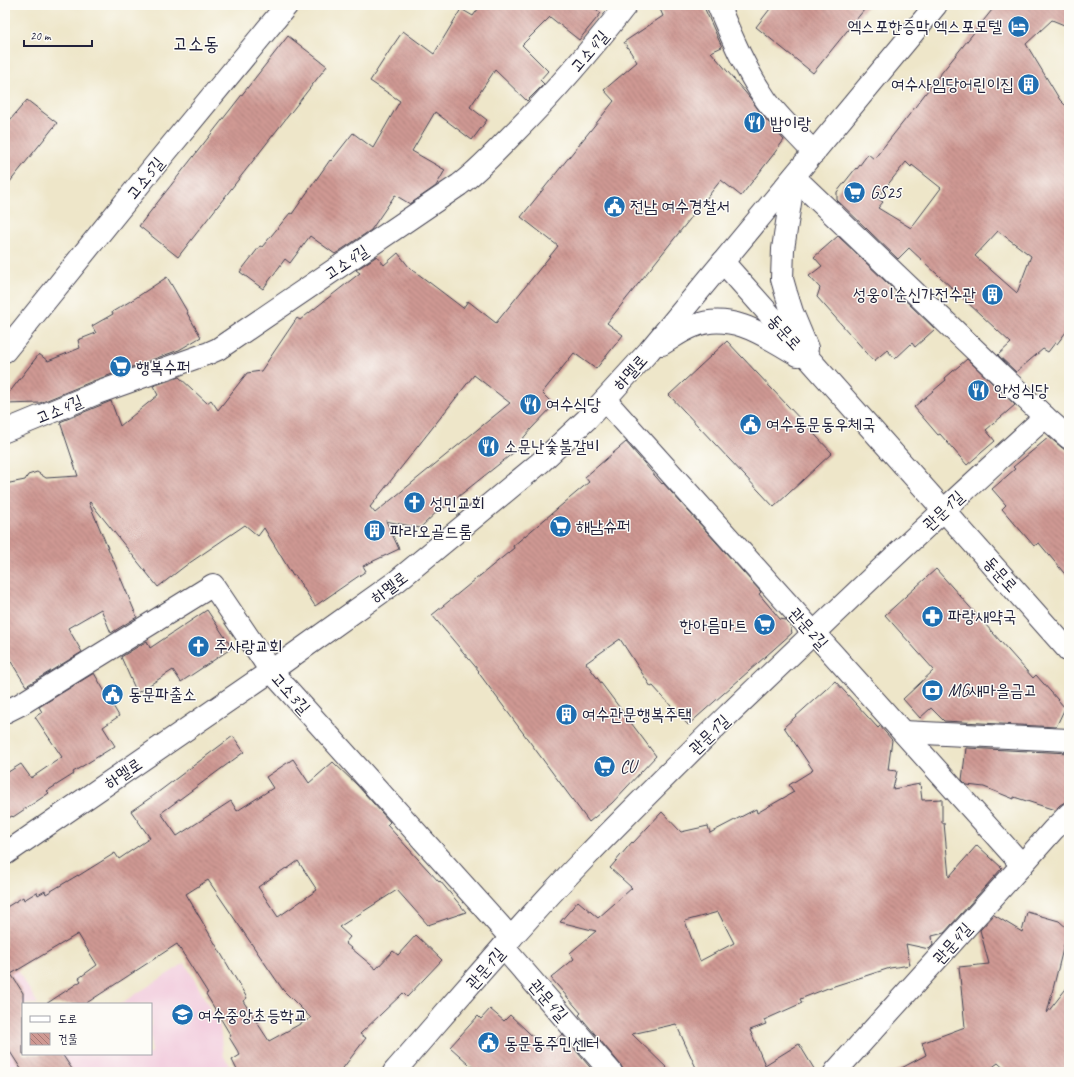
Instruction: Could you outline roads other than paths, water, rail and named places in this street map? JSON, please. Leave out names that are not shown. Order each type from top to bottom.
[{"type":"street","name":"고소5길","points":[[5,352],[287,5]]},
{"type":"street","name":"고소4길","points":[[5,431],[97,393],[218,349],[454,189],[480,168],[545,102],[626,5]]},
{"type":"street","points":[[718,5],[730,35],[751,77],[767,102],[814,153]]},
{"type":"street","points":[[723,262],[936,5]]},
{"type":"street","points":[[794,176],[783,249],[782,279],[792,312],[814,363]]},
{"type":"street","points":[[794,176],[1045,417],[1069,438]]},
{"type":"street","name":"하멜로","points":[[5,854],[271,671],[397,581],[421,562],[541,462],[587,419],[649,351],[723,262]]},
{"type":"street","name":"동문로","points":[[723,262],[1069,651]]},
{"type":"street","points":[[649,351],[693,326],[705,322],[718,321],[738,324],[757,331],[814,363]]},
{"type":"street","name":"관문2길","points":[[605,400],[1022,865]]},
{"type":"street","name":"관문1길","points":[[394,1072],[532,914],[652,790],[813,632],[943,509],[1045,417]]},
{"type":"street","name":"고소3길","points":[[5,712],[18,706],[213,585],[271,671],[507,942]]},
{"type":"street","points":[[903,732],[1069,740]]},
{"type":"street","name":"관문4길","points":[[835,1072],[1069,814]]},
{"type":"street","name":"관문4길","points":[[507,942],[611,1072]]},
{"type":"place","name":"엑스포한증막 엑스포모텔","points":[[1018,26]]},
{"type":"place","name":"여수사임당어린이집","points":[[1029,84]]},
{"type":"place","name":"밥이랑","points":[[754,123]]},
{"type":"place","name":"GS25","points":[[855,192]]},
{"type":"place","name":"전남 여수경찰서","points":[[615,206]]},
{"type":"place","name":"성웅이순신가전수관","points":[[992,294]]},
{"type":"place","name":"행복수퍼","points":[[121,367]]},
{"type":"place","name":"안성식당","points":[[979,390]]},
{"type":"place","name":"여수식당","points":[[531,404]]},
{"type":"place","name":"여수동문동우체국","points":[[750,424]]},
{"type":"place","name":"소문난숯불갈비","points":[[489,446]]},
{"type":"place","name":"성민교회","points":[[415,503]]},
{"type":"place","name":"해남슈퍼","points":[[561,526]]},
{"type":"place","name":"파라오골드룸","points":[[375,531]]},
{"type":"place","name":"파랑새약국","points":[[933,616]]},
{"type":"place","name":"한아름마트","points":[[764,625]]},
{"type":"place","name":"주사랑교회","points":[[199,646]]},
{"type":"place","name":"MG새마을금고","points":[[932,690]]},
{"type":"place","name":"동문파출소","points":[[112,694]]},
{"type":"place","name":"여수관문행복주택","points":[[567,714]]},
{"type":"place","name":"CU","points":[[605,766]]},
{"type":"place","name":"여수중앙초등학교","points":[[182,1015]]},
{"type":"place","name":"동문동주민센터","points":[[488,1043]]},
{"type":"district","name":"고소동","points":[[196,43]]}]
